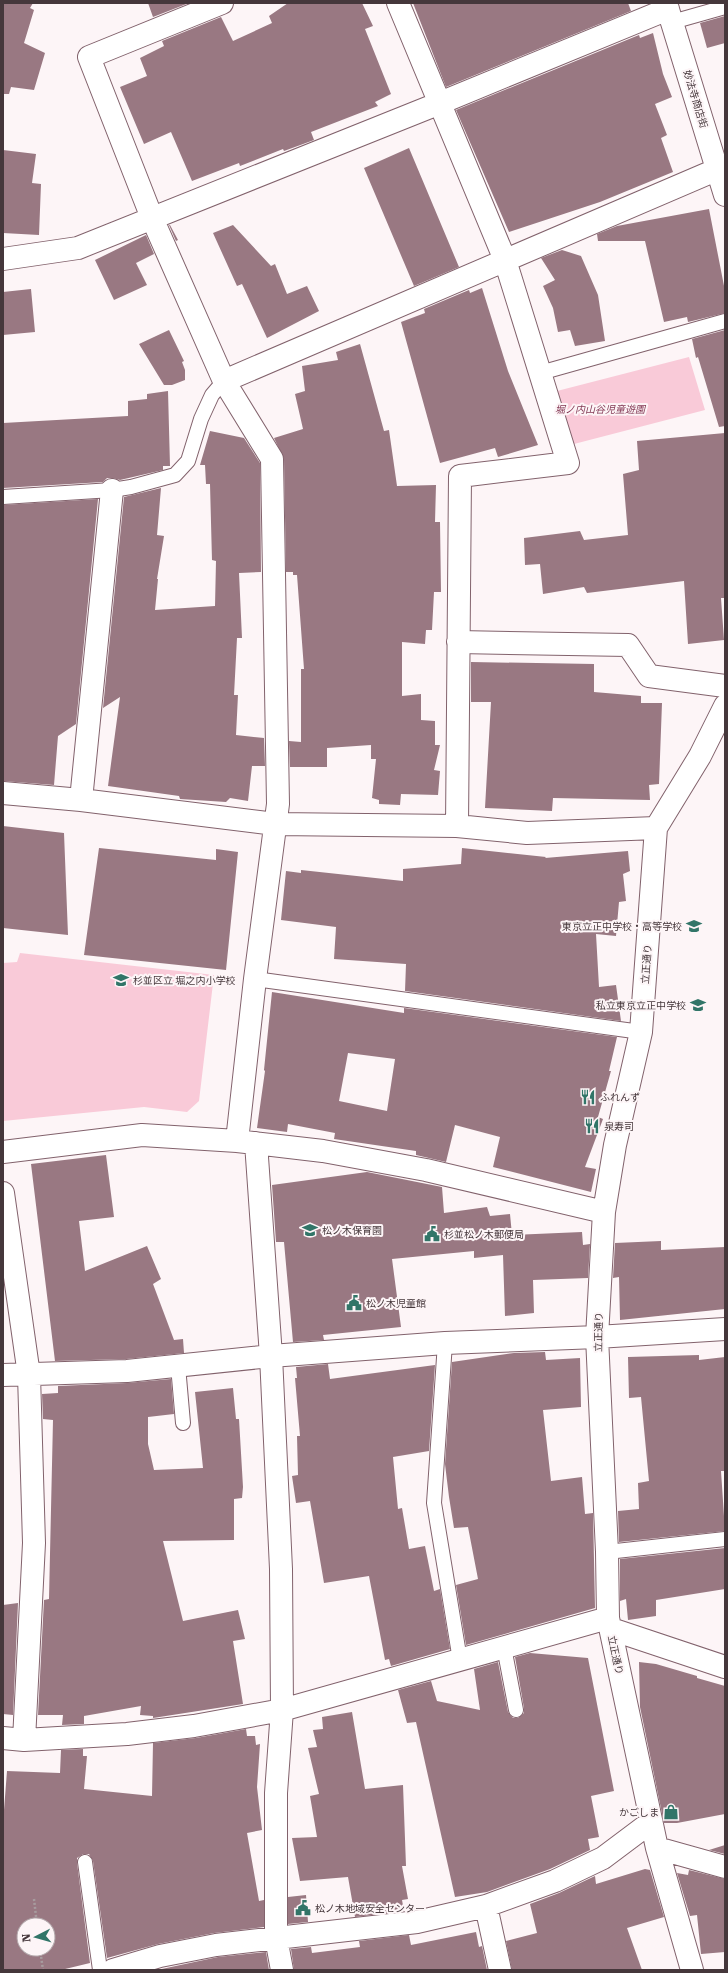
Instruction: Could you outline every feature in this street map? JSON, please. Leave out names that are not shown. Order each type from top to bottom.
[{"type":"street","points":[[222,3],[89,57],[152,218],[224,381],[272,459],[278,804],[255,979],[246,1142],[271,1356],[281,1569],[282,1710],[276,1793],[276,1938],[282,1970]]},
{"type":"street","points":[[398,3],[505,260],[568,463],[460,476],[457,826]]},
{"type":"street","points":[[3,259],[78,248],[668,11]]},
{"type":"street","name":"妙法寺商店街","points":[[668,11],[721,168],[725,195]]},
{"type":"street","points":[[224,381],[721,168]]},
{"type":"street","points":[[81,800],[112,490]]},
{"type":"street","points":[[458,642],[628,645],[649,676],[725,686]]},
{"type":"street","name":"立正通り","points":[[692,1970],[657,1848],[609,1624],[597,1337],[604,1212],[615,1145],[641,1032],[656,828],[700,756],[725,706]]},
{"type":"street","points":[[3,794],[81,800],[276,824],[457,826],[527,832],[656,828]]},
{"type":"street","points":[[3,1152],[142,1135],[246,1142],[323,1151],[426,1170],[604,1212]]},
{"type":"street","points":[[3,1193],[29,1375],[34,1543],[14,1739],[127,1734],[194,1726],[282,1710],[504,1647],[609,1624],[725,1667]]},
{"type":"street","points":[[3,1375],[127,1371],[271,1356],[445,1343],[597,1337],[725,1328]]},
{"type":"street","points":[[113,1970],[160,1956],[216,1945],[417,1922],[486,1906],[555,1882],[603,1858],[651,1822]]},
{"type":"street","points":[[657,1848],[725,1867]]},
{"type":"street","points":[[486,1906],[500,1970]]},
{"type":"lane","points":[[668,11],[725,7]]},
{"type":"lane","points":[[540,372],[725,321]]},
{"type":"lane","points":[[3,497],[112,490],[131,487],[175,475],[188,461],[201,419],[212,395],[224,381]]},
{"type":"lane","points":[[255,979],[641,1032]]},
{"type":"lane","points":[[445,1343],[434,1503],[460,1660]]},
{"type":"lane","points":[[178,1366],[183,1423]]},
{"type":"lane","points":[[607,1552],[725,1539]]},
{"type":"lane","points":[[504,1647],[516,1710]]},
{"type":"lane","points":[[85,1862],[100,1970]]},
{"type":"path","points":[[34,1899],[36,1917]]},
{"type":"path","points":[[41,1957],[43,1970]]},
{"type":"green space","name":"堀ノ内山谷児童遊園","points":[[689,357],[705,410],[574,444],[557,391]]},
{"type":"green space","points":[[20,953],[214,975],[199,1101],[187,1112],[144,1107],[3,1121],[3,963],[17,962]]},
{"type":"building","points":[[3,3],[33,3],[30,8],[34,10],[24,43],[45,53],[34,90],[11,87],[9,94],[3,94]]},
{"type":"building","points":[[148,3],[189,3],[153,17]]},
{"type":"building","points":[[288,3],[362,3],[373,26],[365,29],[391,94],[375,102],[378,106],[311,132],[314,140],[284,151],[283,149],[240,166],[239,163],[192,181],[171,132],[144,144],[120,87],[147,76],[140,58],[164,46],[162,41],[221,17],[233,41],[272,23],[269,16]]},
{"type":"building","points":[[413,3],[628,3],[631,11],[446,87]]},
{"type":"building","points":[[725,16],[725,43],[707,48],[700,23]]},
{"type":"building","points":[[653,33],[663,74],[672,97],[655,104],[667,135],[661,138],[673,172],[600,202],[509,232],[456,110],[639,35],[640,38]]},
{"type":"building","points":[[409,148],[459,267],[414,286],[364,168]]},
{"type":"building","points":[[3,150],[36,154],[32,183],[41,184],[39,235],[3,233]]},
{"type":"building","points":[[709,209],[725,291],[725,313],[688,322],[687,317],[664,322],[645,241],[598,241],[597,234],[617,226]]},
{"type":"building","points":[[170,225],[178,240],[176,241]]},
{"type":"building","points":[[233,225],[271,266],[275,264],[287,294],[307,286],[319,311],[267,338],[242,284],[237,286],[213,233]]},
{"type":"building","points":[[146,235],[154,254],[136,263],[147,285],[114,300],[95,260]]},
{"type":"building","points":[[562,250],[581,256],[598,295],[605,341],[575,346],[570,330],[558,332],[553,308],[543,286],[555,280],[541,258]]},
{"type":"building","points":[[482,288],[508,371],[538,445],[498,457],[495,448],[440,463],[401,322],[425,313],[424,309],[469,290],[470,293]]},
{"type":"building","points":[[31,289],[35,332],[3,335],[3,292]]},
{"type":"building","points":[[169,330],[184,361],[182,362],[185,370],[185,380],[172,385],[164,385],[139,344]]},
{"type":"building","points":[[725,330],[725,426],[719,427],[698,357],[696,358],[692,339]]},
{"type":"building","points":[[360,344],[384,431],[389,430],[397,486],[436,485],[435,522],[440,522],[441,592],[434,592],[432,630],[426,630],[425,644],[402,642],[402,696],[421,694],[421,720],[435,721],[435,745],[440,745],[434,770],[440,771],[438,795],[401,794],[400,805],[379,804],[379,800],[372,798],[376,759],[371,759],[371,745],[327,748],[327,767],[290,767],[289,741],[301,742],[301,669],[304,669],[297,575],[293,575],[293,572],[286,572],[284,459],[274,438],[303,429],[295,394],[305,391],[302,366],[338,360],[336,352]]},
{"type":"building","points":[[168,391],[170,466],[163,466],[163,470],[120,480],[107,478],[103,482],[3,488],[3,423],[128,416],[128,401],[147,399],[147,394]]},
{"type":"building","points":[[210,431],[244,438],[260,463],[261,572],[239,573],[242,638],[237,638],[234,695],[238,695],[236,735],[264,738],[265,766],[252,766],[248,801],[230,798],[226,802],[180,799],[179,796],[108,786],[120,697],[103,708],[124,497],[161,488],[157,535],[164,536],[157,579],[155,610],[215,606],[216,561],[212,560],[210,484],[206,484],[205,465],[200,465]]},
{"type":"building","points":[[725,433],[725,598],[721,598],[724,640],[688,644],[684,581],[587,593],[584,587],[543,594],[540,564],[525,565],[524,538],[580,531],[584,540],[628,535],[623,474],[639,470],[637,441]]},
{"type":"building","points":[[98,499],[76,724],[58,736],[54,785],[3,781],[3,505]]},
{"type":"building","points":[[471,662],[594,664],[594,692],[641,696],[641,703],[662,703],[659,784],[649,785],[650,800],[553,798],[552,811],[485,808],[491,702],[471,702]]},
{"type":"building","points":[[3,826],[64,833],[68,935],[3,928]]},
{"type":"building","points":[[99,848],[216,860],[216,849],[238,852],[226,970],[84,955]]},
{"type":"building","points":[[462,848],[546,857],[545,858],[628,851],[630,871],[623,874],[626,901],[619,902],[616,936],[596,934],[599,987],[616,985],[621,1021],[405,991],[406,964],[334,959],[336,927],[281,920],[286,871],[301,873],[301,870],[403,881],[403,869],[461,864]]},
{"type":"building","points":[[272,992],[404,1013],[404,1008],[617,1037],[609,1071],[611,1071],[598,1117],[603,1119],[585,1167],[596,1169],[591,1192],[493,1167],[500,1137],[455,1125],[446,1162],[416,1155],[416,1151],[334,1139],[335,1133],[288,1124],[287,1132],[257,1128]],"holes":[[[348,1053],[395,1059],[387,1111],[339,1101]]]},
{"type":"building","points":[[106,1155],[114,1217],[79,1221],[85,1271],[147,1246],[161,1279],[153,1284],[174,1340],[183,1339],[184,1353],[126,1359],[55,1361],[31,1164]]},
{"type":"building","points":[[367,1172],[442,1187],[444,1213],[487,1207],[490,1216],[510,1214],[512,1235],[582,1232],[583,1245],[590,1244],[588,1278],[533,1280],[534,1313],[505,1316],[503,1255],[474,1258],[474,1251],[392,1259],[401,1327],[323,1335],[324,1340],[293,1342],[284,1242],[276,1242],[272,1185]]},
{"type":"building","points":[[661,1241],[661,1250],[725,1247],[725,1309],[620,1320],[619,1277],[613,1278],[615,1243]]},
{"type":"building","points":[[545,1352],[546,1360],[580,1358],[581,1407],[543,1410],[551,1481],[582,1477],[585,1514],[593,1513],[595,1608],[466,1645],[456,1585],[478,1579],[468,1527],[454,1528],[445,1464],[452,1362],[514,1353]]},
{"type":"building","points":[[699,1355],[699,1360],[725,1357],[725,1471],[721,1471],[725,1531],[619,1542],[618,1511],[639,1509],[638,1483],[649,1481],[641,1397],[629,1398],[628,1357]]},
{"type":"building","points":[[328,1364],[330,1379],[435,1365],[429,1451],[393,1457],[398,1509],[402,1508],[409,1549],[425,1546],[434,1591],[440,1589],[450,1649],[391,1666],[389,1659],[385,1660],[369,1576],[324,1583],[310,1501],[296,1503],[292,1476],[298,1475],[297,1436],[300,1436],[295,1378],[297,1378],[296,1367]]},
{"type":"building","points":[[171,1379],[174,1414],[148,1417],[148,1444],[154,1470],[203,1468],[195,1392],[233,1388],[236,1419],[239,1419],[243,1487],[242,1498],[234,1499],[234,1540],[163,1541],[183,1621],[238,1610],[245,1639],[233,1641],[243,1704],[153,1718],[153,1716],[140,1715],[141,1706],[84,1716],[84,1724],[62,1725],[63,1715],[38,1715],[44,1600],[49,1599],[53,1420],[43,1419],[42,1394],[58,1393],[58,1386],[127,1383]]},
{"type":"building","points":[[725,1548],[725,1589],[656,1600],[656,1616],[628,1620],[626,1599],[620,1601],[620,1559]]},
{"type":"building","points":[[18,1603],[13,1715],[3,1714],[3,1605]]},
{"type":"building","points":[[530,1653],[588,1658],[614,1791],[591,1796],[599,1837],[588,1839],[590,1850],[550,1869],[487,1892],[455,1897],[416,1722],[407,1723],[398,1690],[431,1681],[437,1701],[480,1710],[474,1669],[498,1662],[508,1712],[513,1718],[518,1718],[524,1713],[524,1708],[515,1657]]},
{"type":"building","points":[[639,1662],[656,1664],[725,1686],[725,1814],[677,1823],[664,1823],[640,1707]]},
{"type":"building","points":[[352,1712],[365,1789],[403,1785],[406,1866],[402,1866],[408,1899],[402,1900],[404,1911],[355,1917],[348,1877],[300,1881],[292,1838],[317,1837],[310,1796],[319,1794],[308,1748],[317,1747],[313,1730],[323,1729],[322,1717]]},
{"type":"building","points":[[246,1729],[247,1736],[255,1736],[256,1745],[260,1744],[257,1787],[262,1830],[247,1833],[259,1901],[264,1900],[264,1927],[214,1933],[158,1944],[107,1958],[93,1861],[89,1854],[83,1854],[77,1858],[77,1863],[90,1963],[61,1970],[3,1970],[3,1823],[7,1771],[60,1773],[61,1750],[83,1749],[83,1756],[87,1756],[84,1789],[152,1796],[153,1743],[196,1738]]},
{"type":"building","points":[[725,1845],[725,1854],[709,1850]]},
{"type":"building","points":[[645,1869],[650,1870],[664,1917],[627,1928],[642,1970],[512,1970],[506,1941],[537,1933],[530,1904],[559,1893],[595,1876],[596,1884]]},
{"type":"building","points":[[689,1870],[725,1879],[725,1952],[701,1954],[697,1915],[690,1916],[677,1873],[688,1875]]},
{"type":"building","points":[[306,1895],[308,1922],[288,1924],[288,1897]]},
{"type":"building","points":[[476,1932],[479,1947],[482,1946],[487,1970],[294,1970],[291,1949],[311,1947],[312,1953],[360,1947],[359,1941],[409,1935],[411,1945]]},
{"type":"building","points":[[266,1952],[269,1970],[157,1970],[218,1957]]},
{"type":"place","name":"東京立正中学校・高等学校","points":[[694,926]]},
{"type":"place","name":"杉並区立 堀之内小学校","points":[[121,980]]},
{"type":"place","name":"私立東京立正中学校","points":[[698,1005]]},
{"type":"place","name":"ふれんず","points":[[588,1097]]},
{"type":"place","name":"泉寿司","points":[[592,1126]]},
{"type":"place","name":"松ノ木保育園","points":[[310,1230]]},
{"type":"place","name":"杉並松ノ木郵便局","points":[[432,1234]]},
{"type":"place","name":"松ノ木児童館","points":[[354,1303]]},
{"type":"place","name":"かごしま","points":[[671,1812]]},
{"type":"place","name":"松ノ木地域安全センター","points":[[303,1908]]}]
